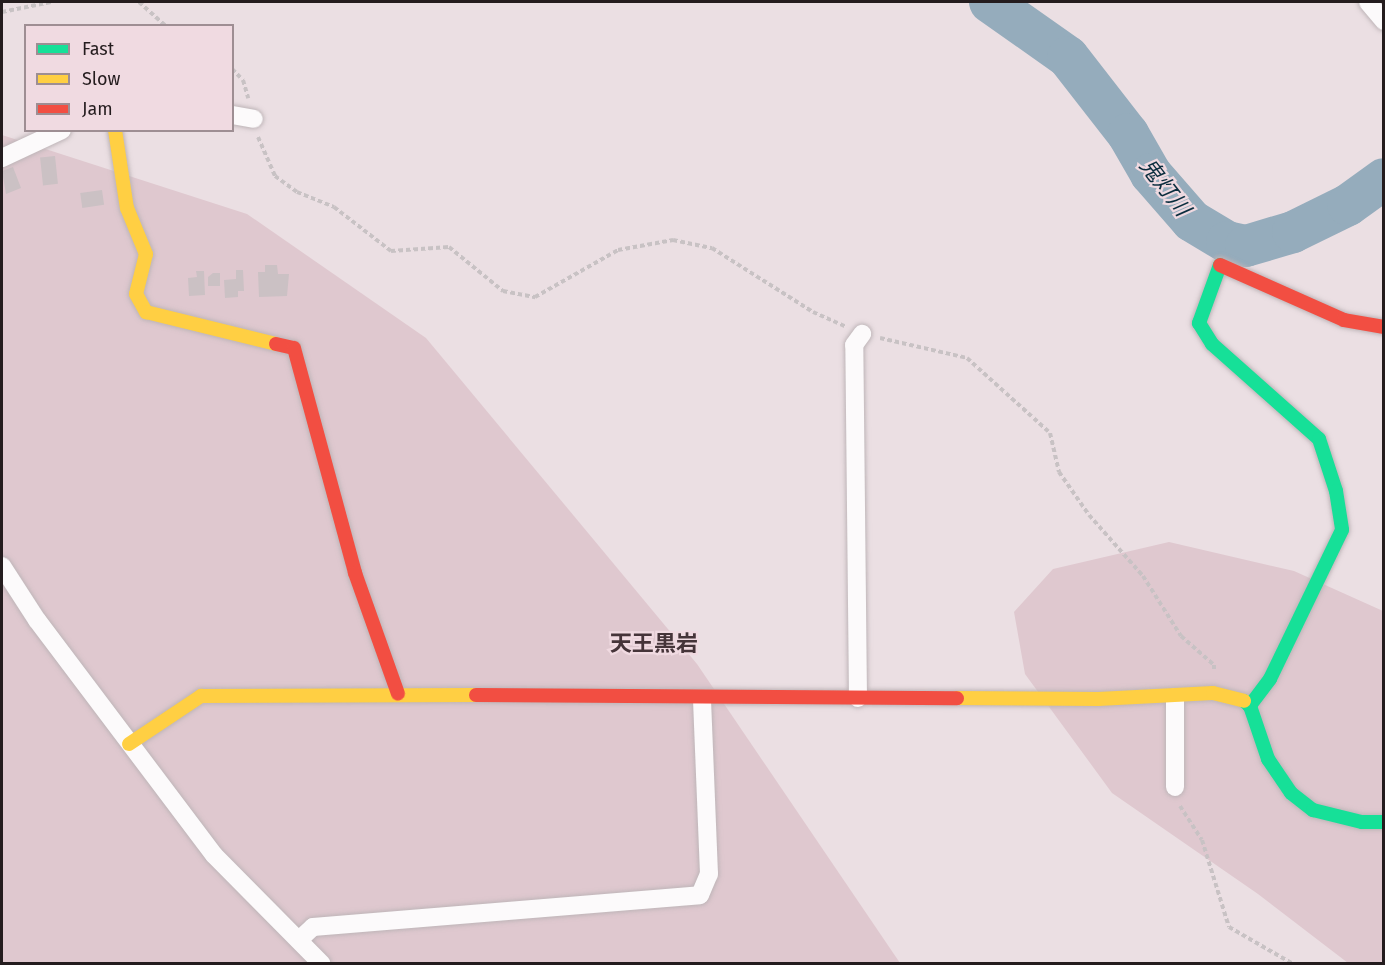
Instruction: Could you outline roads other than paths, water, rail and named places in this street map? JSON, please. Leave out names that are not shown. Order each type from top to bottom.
[{"type":"street","points":[[1368,2],[1383,21]]},
{"type":"street","points":[[234,115],[254,118]]},
{"type":"street","points":[[2,158],[58,132]]},
{"type":"street","points":[[115,132],[127,208],[146,254],[136,294],[146,312],[294,348],[355,573],[398,694]]},
{"type":"street","points":[[1250,706],[1270,679],[1342,530],[1336,492],[1319,439],[1212,344],[1199,323],[1218,265],[1344,320],[1383,327]]},
{"type":"street","points":[[858,698],[854,345],[862,334]]},
{"type":"street","points":[[2,566],[129,744],[214,855],[322,963]]},
{"type":"street","points":[[129,744],[201,696],[398,694],[702,699],[1175,697],[1213,693],[1240,698],[1250,706],[1268,759],[1291,793],[1313,810],[1362,822],[1383,822]]},
{"type":"street","points":[[1175,697],[1176,788]]},
{"type":"street","points":[[298,940],[313,927],[700,895],[709,874],[702,699]]},
{"type":"waterway","name":"鬼灯川","points":[[990,2],[1068,57],[1128,134],[1151,174],[1192,221],[1227,242],[1246,246],[1293,232],[1348,205],[1384,179]]},
{"type":"district","name":"天王黒岩","points":[[654,644]]}]
